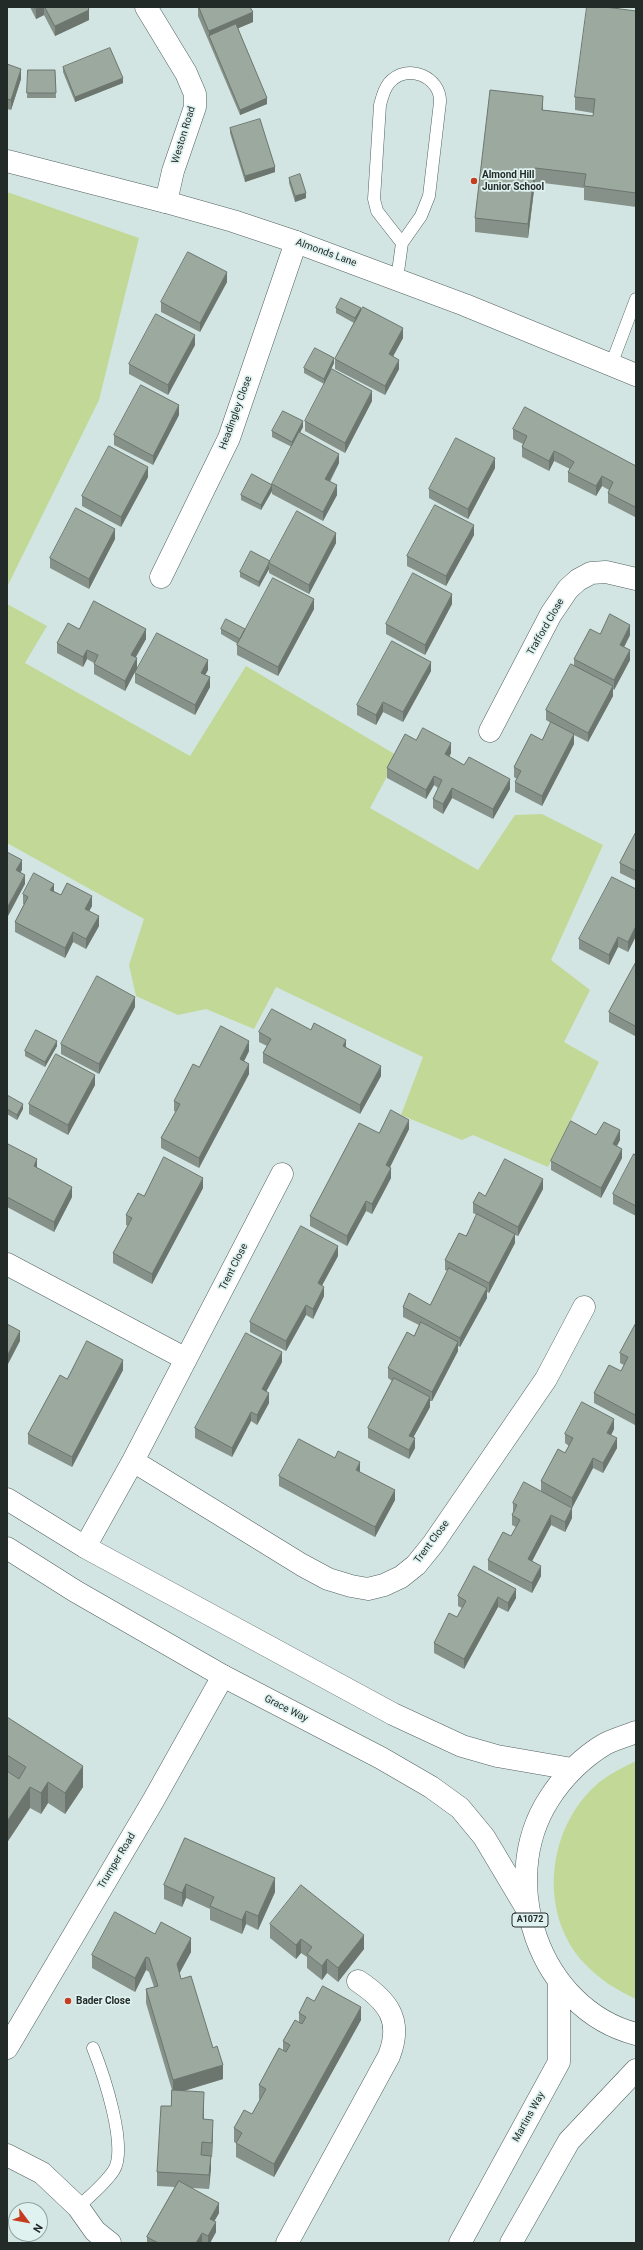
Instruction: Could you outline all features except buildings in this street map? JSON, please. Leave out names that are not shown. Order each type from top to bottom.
[{"type":"street","name":"Weston Road","points":[[146,7],[186,73],[195,94],[195,107],[173,171],[166,202]]},
{"type":"street","name":"Almonds Lane","points":[[7,160],[166,202],[296,242],[397,279],[636,375]]},
{"type":"street","name":"Headingley Close","points":[[161,577],[229,438],[296,242]]},
{"type":"street","name":"Trafford Close","points":[[490,731],[551,614],[568,589],[578,580],[591,573],[606,572],[636,580]]},
{"type":"street","name":"Trent Close","points":[[85,1547],[186,1359],[282,1174]]},
{"type":"street","points":[[7,1264],[186,1359]]},
{"type":"street","name":"Trent Close","points":[[132,1461],[328,1580],[368,1589],[384,1585],[401,1577],[416,1565],[433,1544],[546,1378],[584,1307]]},
{"type":"street","points":[[7,1499],[85,1547],[393,1714],[462,1746],[497,1756],[572,1769]]},
{"type":"street","name":"Grace Way","points":[[7,1548],[75,1591],[223,1676],[381,1758],[431,1787],[460,1808],[484,1837],[527,1909]]},
{"type":"street","name":"Trumper Road","points":[[8,2045],[153,1801],[223,1676]]},
{"type":"street","name":"A1072","points":[[636,1732],[605,1744],[572,1769],[548,1799],[533,1834],[525,1872],[527,1909],[538,1947],[559,1981],[588,2010],[625,2031],[636,2034]]},
{"type":"street","points":[[287,2243],[390,2056],[395,2041],[394,2024],[389,2009],[378,1994],[358,1981]]},
{"type":"street","name":"Martins Way","points":[[460,2243],[559,2062],[559,1981]]},
{"type":"street","points":[[511,2243],[568,2141],[636,2070]]},
{"type":"street","points":[[7,2155],[42,2173],[78,2207],[95,2231],[110,2243]]},
{"type":"lane","points":[[397,279],[402,243],[421,216],[429,196],[440,102],[440,94],[436,86],[428,78],[416,73],[399,76],[390,81],[384,90],[380,105],[374,199],[376,211],[402,243]]},
{"type":"lane","points":[[611,364],[636,299]]},
{"type":"lane","points":[[78,2207],[102,2185],[115,2168],[118,2147],[118,2131],[100,2066],[93,2048]]},
{"type":"green space","points":[[7,192],[139,238],[99,400],[7,587]]},
{"type":"green space","points":[[7,604],[47,626],[25,663],[190,756],[246,666],[398,756],[370,808],[478,870],[515,815],[542,814],[603,845],[551,960],[590,990],[564,1042],[599,1062],[548,1167],[473,1135],[462,1140],[401,1115],[423,1057],[276,987],[254,1029],[206,1009],[178,1015],[136,996],[129,965],[144,919],[7,843]]},
{"type":"green space","points":[[636,1761],[636,1999],[615,1988],[596,1974],[584,1963],[569,1943],[560,1920],[555,1897],[554,1872],[558,1848],[567,1825],[579,1804],[604,1778]]},
{"type":"place","name":"Almond Hill Junior School","points":[[474,181]]},
{"type":"place","name":"Bader Close","points":[[68,2001]]}]
